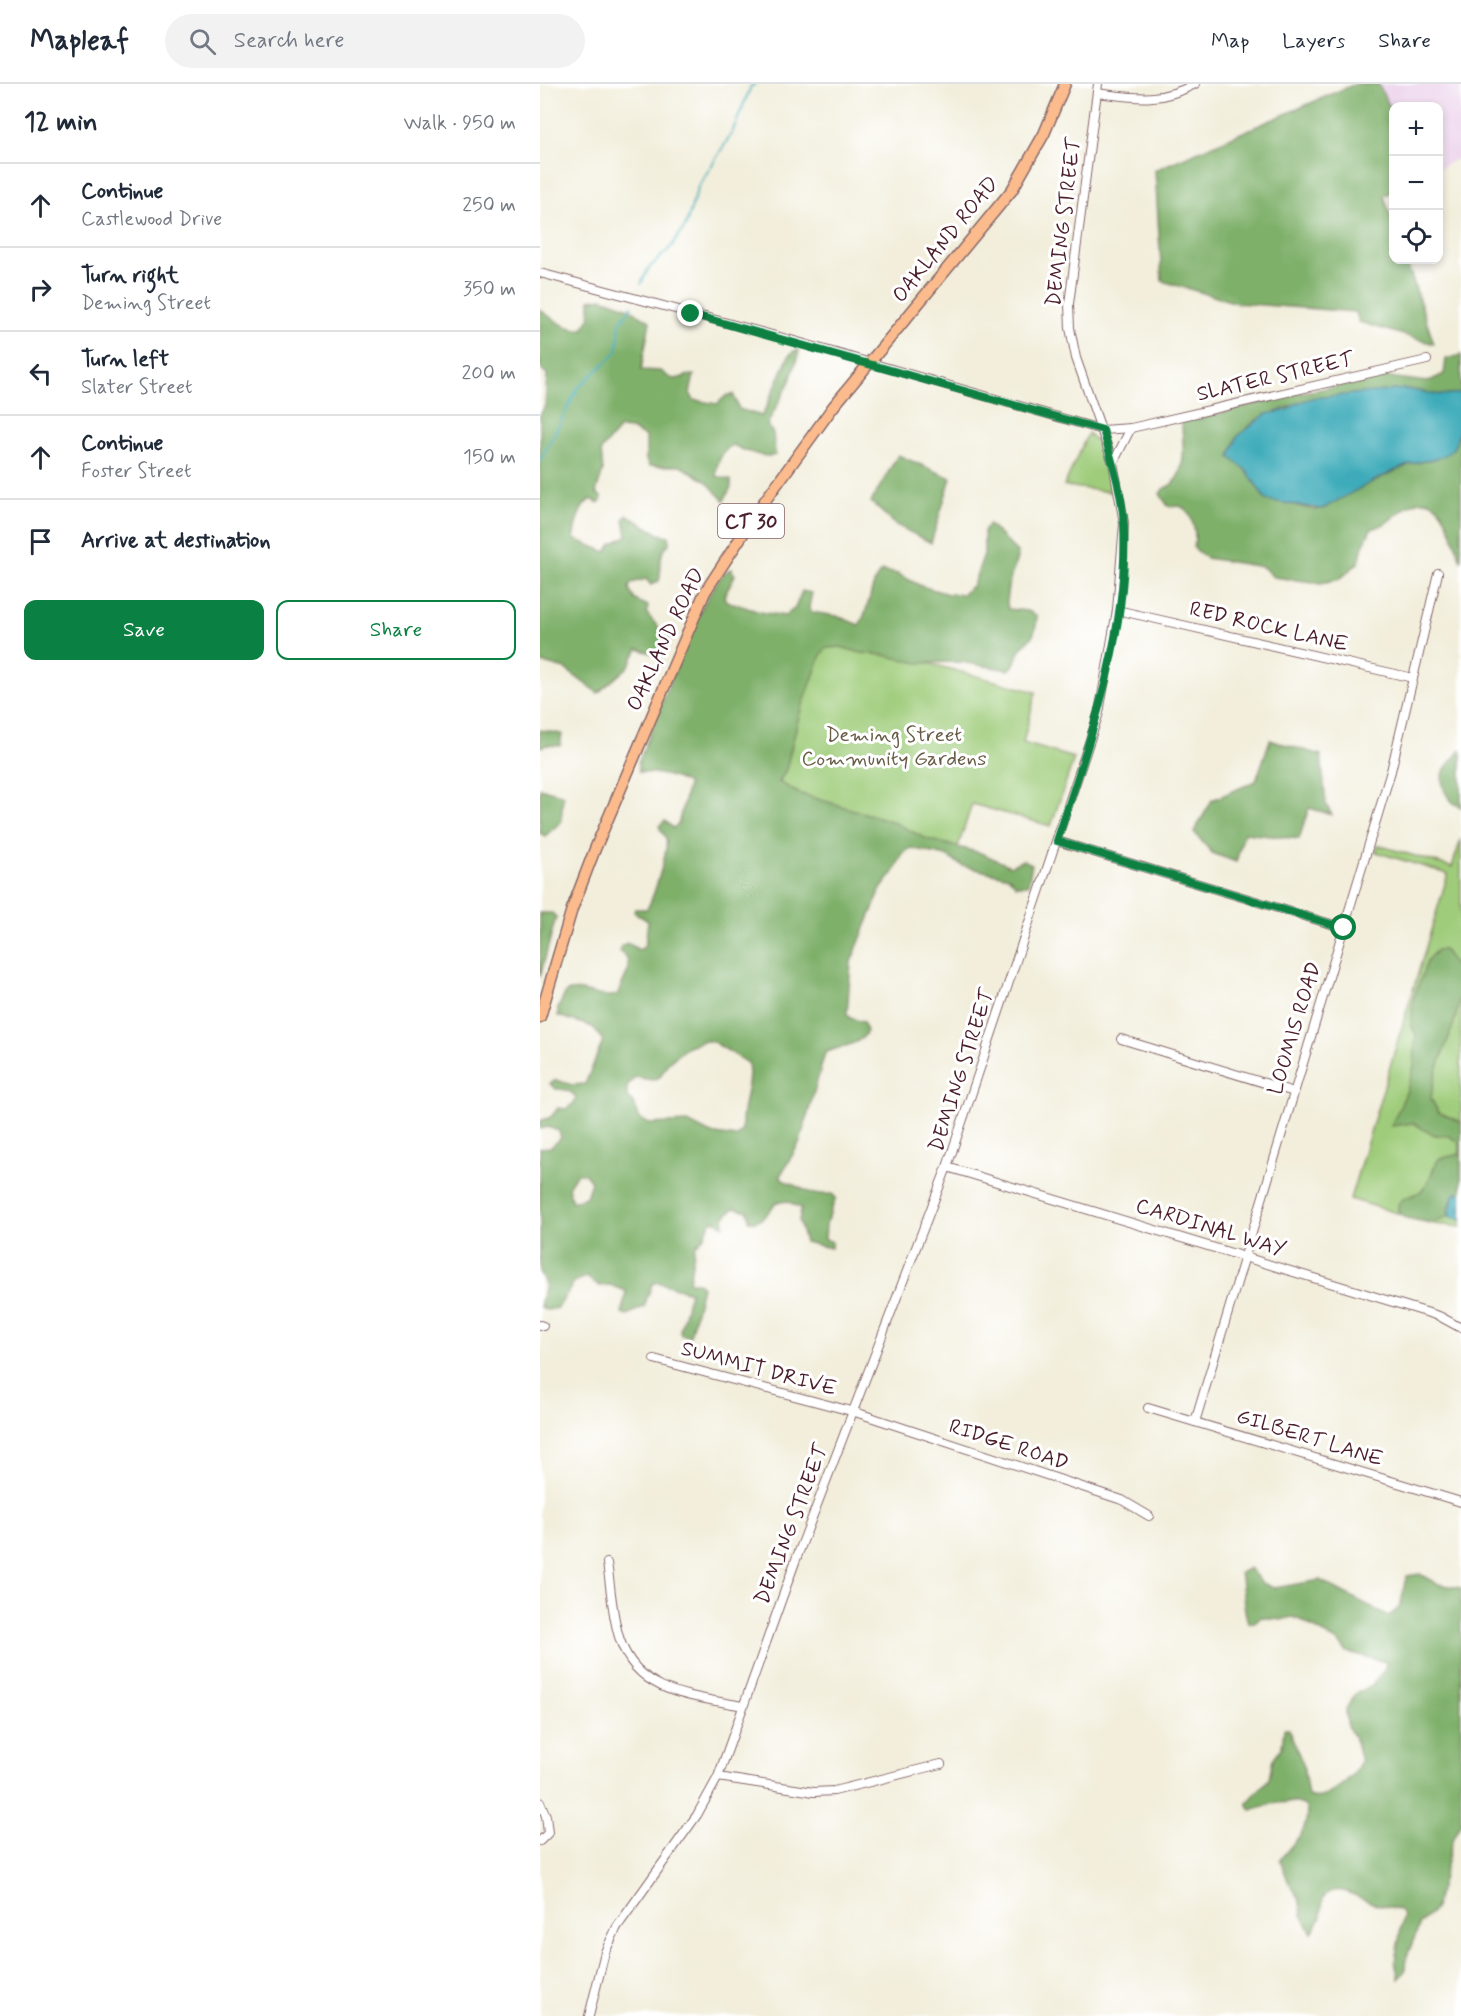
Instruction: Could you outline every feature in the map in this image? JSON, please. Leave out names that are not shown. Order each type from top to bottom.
[{"type":"main road","name":"OAKLAND ROAD","points":[[540,1017],[572,909],[595,849],[705,592],[764,502],[869,362],[1012,190],[1044,134],[1065,84]]},
{"type":"street","points":[[1097,89],[1149,99],[1174,95],[1195,84]]},
{"type":"street","name":"DEMING STREET","points":[[589,2016],[605,1952],[617,1927],[697,1815],[718,1776],[795,1562],[855,1412],[947,1167],[1099,713],[1117,610],[1124,524],[1113,463],[1076,358],[1070,328],[1069,304],[1097,89]]},
{"type":"street","name":"SLATER STREET","points":[[540,273],[869,362],[1103,430],[1131,428],[1427,360]]},
{"type":"street","points":[[1113,463],[1131,428]]},
{"type":"street","name":"LOOMIS ROAD","points":[[1195,1422],[1390,771],[1438,573]]},
{"type":"street","name":"RED ROCK LANE","points":[[1117,610],[1413,678]]},
{"type":"street","points":[[1057,841],[1344,928]]},
{"type":"street","points":[[1121,1039],[1294,1092]]},
{"type":"street","name":"CARDINAL WAY","points":[[947,1167],[1439,1316],[1461,1328]]},
{"type":"street","name":"SUMMIT DRIVE","points":[[654,1359],[855,1412]]},
{"type":"street","name":"GILBERT LANE","points":[[1148,1408],[1461,1502]]},
{"type":"street","name":"RIDGE ROAD","points":[[855,1412],[1122,1500],[1149,1516]]},
{"type":"street","points":[[607,1563],[620,1639],[631,1665],[647,1680],[669,1690],[743,1706]]},
{"type":"street","points":[[718,1776],[814,1792],[834,1791],[941,1764]]},
{"type":"street","points":[[540,1802],[546,1816],[548,1833],[540,1841]]},
{"type":"shaded area","points":[[1378,84],[1461,84],[1461,157],[1443,166],[1443,102],[1389,102],[1389,105]]},
{"type":"green space","points":[[1355,84],[1378,84],[1389,105],[1389,193],[1384,196],[1389,212],[1389,264],[1407,264],[1434,344],[1359,322],[1356,312],[1237,303],[1162,281],[1155,170]]},
{"type":"green space","points":[[602,298],[627,307],[650,321],[641,370],[661,371],[674,379],[694,375],[690,393],[694,400],[717,404],[726,396],[733,394],[739,409],[762,416],[789,356],[794,351],[799,350],[799,353],[790,381],[767,425],[773,433],[775,455],[760,455],[733,445],[729,447],[718,462],[716,476],[731,480],[731,487],[724,501],[706,481],[681,466],[649,466],[646,460],[646,437],[631,429],[620,428],[601,450],[603,471],[596,492],[601,497],[601,502],[598,503],[591,499],[584,506],[576,522],[574,539],[606,552],[611,544],[627,536],[624,519],[627,515],[659,534],[669,536],[669,544],[661,558],[659,581],[651,585],[646,579],[631,583],[629,589],[635,600],[648,606],[647,614],[659,628],[672,634],[661,656],[638,649],[628,667],[598,693],[565,669],[543,663],[540,665],[540,415],[545,406],[547,374],[540,368],[540,310],[566,326],[583,329],[590,317],[590,300]]},
{"type":"green space","points":[[1461,355],[1461,393],[1441,395],[1408,389],[1312,398],[1256,420],[1236,439],[1230,457],[1247,471],[1264,498],[1315,510],[1325,508],[1338,498],[1408,465],[1434,459],[1454,447],[1461,431],[1461,561],[1449,527],[1438,507],[1429,502],[1419,501],[1382,525],[1371,529],[1359,562],[1340,579],[1321,583],[1273,577],[1263,567],[1206,558],[1193,547],[1195,532],[1189,514],[1182,507],[1168,506],[1160,494],[1174,482],[1181,468],[1183,461],[1182,421],[1299,393],[1389,377],[1427,382],[1444,374],[1446,359]]},
{"type":"green space","points":[[1088,433],[1102,447],[1111,492],[1064,486]]},
{"type":"green space","points":[[898,455],[951,478],[931,543],[896,525],[871,502]]},
{"type":"green space","points":[[989,524],[1018,553],[1008,587],[1008,609],[1028,611],[1037,616],[1032,637],[1021,648],[1013,667],[1009,670],[961,662],[918,663],[883,655],[861,653],[841,647],[826,648],[821,655],[799,716],[786,770],[779,782],[798,793],[891,821],[927,839],[981,853],[1010,866],[1023,860],[1032,864],[1028,885],[1016,885],[1009,877],[963,866],[946,856],[911,848],[903,853],[894,872],[881,889],[851,962],[847,1014],[850,1018],[863,1022],[867,1031],[855,1043],[825,1053],[800,1142],[780,1176],[783,1180],[813,1194],[832,1194],[836,1198],[826,1224],[825,1239],[832,1242],[831,1248],[805,1242],[799,1222],[801,1208],[787,1201],[776,1203],[765,1216],[754,1221],[749,1221],[748,1211],[735,1208],[724,1217],[724,1226],[715,1221],[711,1222],[703,1238],[695,1246],[689,1282],[698,1282],[702,1287],[690,1336],[681,1335],[680,1330],[690,1292],[657,1282],[652,1284],[644,1307],[627,1315],[622,1313],[626,1291],[610,1285],[600,1286],[586,1277],[574,1282],[558,1308],[547,1310],[540,1307],[545,1284],[540,1273],[540,1148],[551,1147],[561,1138],[559,1131],[548,1127],[540,1129],[540,1121],[551,1117],[558,1108],[566,1109],[574,1103],[576,1097],[571,1093],[556,1089],[550,1084],[556,1080],[572,1085],[585,1084],[603,1041],[593,1027],[558,1016],[558,1008],[566,992],[617,995],[628,971],[628,960],[620,951],[621,946],[628,943],[639,950],[645,946],[648,921],[634,912],[635,909],[647,909],[650,904],[665,853],[665,837],[659,826],[665,821],[673,828],[678,825],[688,785],[672,777],[639,772],[638,763],[680,657],[707,598],[720,578],[731,569],[735,575],[724,596],[726,601],[760,612],[785,616],[795,608],[802,591],[812,593],[809,607],[811,612],[837,616],[859,625],[866,612],[875,581],[882,571],[898,574],[921,586],[948,594],[963,594],[973,585],[984,554],[984,531]],"holes":[[[712,1041],[748,1063],[742,1130],[736,1137],[709,1133],[688,1122],[649,1124],[639,1118],[633,1102],[627,1096],[627,1087],[635,1077],[652,1080],[660,1077],[667,1064],[688,1046]],[[577,1173],[585,1174],[591,1182],[586,1197],[572,1202],[568,1187]]]},
{"type":"green space","name":"Deming Street Community Gardens","points":[[712,605],[1036,692],[1023,743],[1074,758],[1051,826],[972,804],[955,856],[643,766]]},
{"type":"green space","points":[[540,730],[562,734],[560,746],[540,747]]},
{"type":"green space","points":[[1270,740],[1321,755],[1326,804],[1332,815],[1309,808],[1299,839],[1244,833],[1236,862],[1212,853],[1194,832],[1212,800],[1256,781]]},
{"type":"green space","points":[[1461,748],[1461,807],[1448,797],[1443,787],[1442,776]]},
{"type":"green space","points":[[540,788],[563,795],[561,822],[545,836],[540,833]]},
{"type":"green space","points":[[1461,839],[1461,1227],[1434,1224],[1350,1199],[1448,874],[1376,852],[1378,845],[1452,867]]},
{"type":"green space","points":[[540,913],[552,913],[556,917],[540,977]]},
{"type":"green space","points":[[1437,950],[1444,950],[1461,977],[1457,1011],[1438,1068],[1431,1098],[1438,1112],[1461,1122],[1461,1194],[1455,1193],[1448,1209],[1449,1216],[1431,1223],[1406,1218],[1399,1213],[1399,1203],[1423,1189],[1439,1159],[1460,1154],[1460,1143],[1449,1136],[1433,1135],[1413,1123],[1391,1126],[1406,1093],[1414,1066],[1416,1035],[1411,1024],[1413,1000],[1428,959]]},
{"type":"green space","points":[[1249,1568],[1262,1583],[1274,1588],[1320,1580],[1388,1616],[1401,1603],[1407,1576],[1420,1574],[1437,1584],[1461,1588],[1461,1822],[1453,1838],[1435,1908],[1420,1924],[1407,1956],[1406,1969],[1399,1979],[1395,1961],[1403,1917],[1401,1911],[1347,1892],[1334,1891],[1323,1898],[1321,1917],[1312,1933],[1302,1915],[1299,1897],[1289,1883],[1280,1860],[1303,1830],[1307,1816],[1306,1807],[1287,1802],[1251,1810],[1247,1803],[1269,1779],[1273,1759],[1282,1747],[1284,1729],[1288,1729],[1303,1764],[1308,1796],[1323,1796],[1331,1793],[1346,1781],[1361,1761],[1354,1736],[1347,1726],[1346,1709],[1355,1694],[1372,1685],[1385,1669],[1386,1662],[1347,1652],[1338,1642],[1292,1617],[1281,1620],[1261,1617],[1253,1623],[1248,1622],[1240,1573]]},
{"type":"water","points":[[1405,389],[1441,395],[1461,393],[1461,414],[1454,447],[1439,458],[1408,465],[1322,509],[1266,500],[1247,471],[1230,457],[1237,437],[1266,414],[1287,410],[1297,403],[1312,398]]},
{"type":"water","points":[[1454,1194],[1461,1194],[1461,1220],[1449,1216]]},
{"type":"waterway","points":[[641,284],[648,269],[671,247],[686,225],[698,187],[732,133],[751,86],[756,84]]},
{"type":"waterway","points":[[540,461],[578,388],[617,352],[620,323],[632,306]]},
{"type":"route","points":[[691,314],[969,390],[1103,430],[1119,489],[1124,524],[1122,567],[1108,670],[1099,713],[1057,841],[1344,928]]}]
